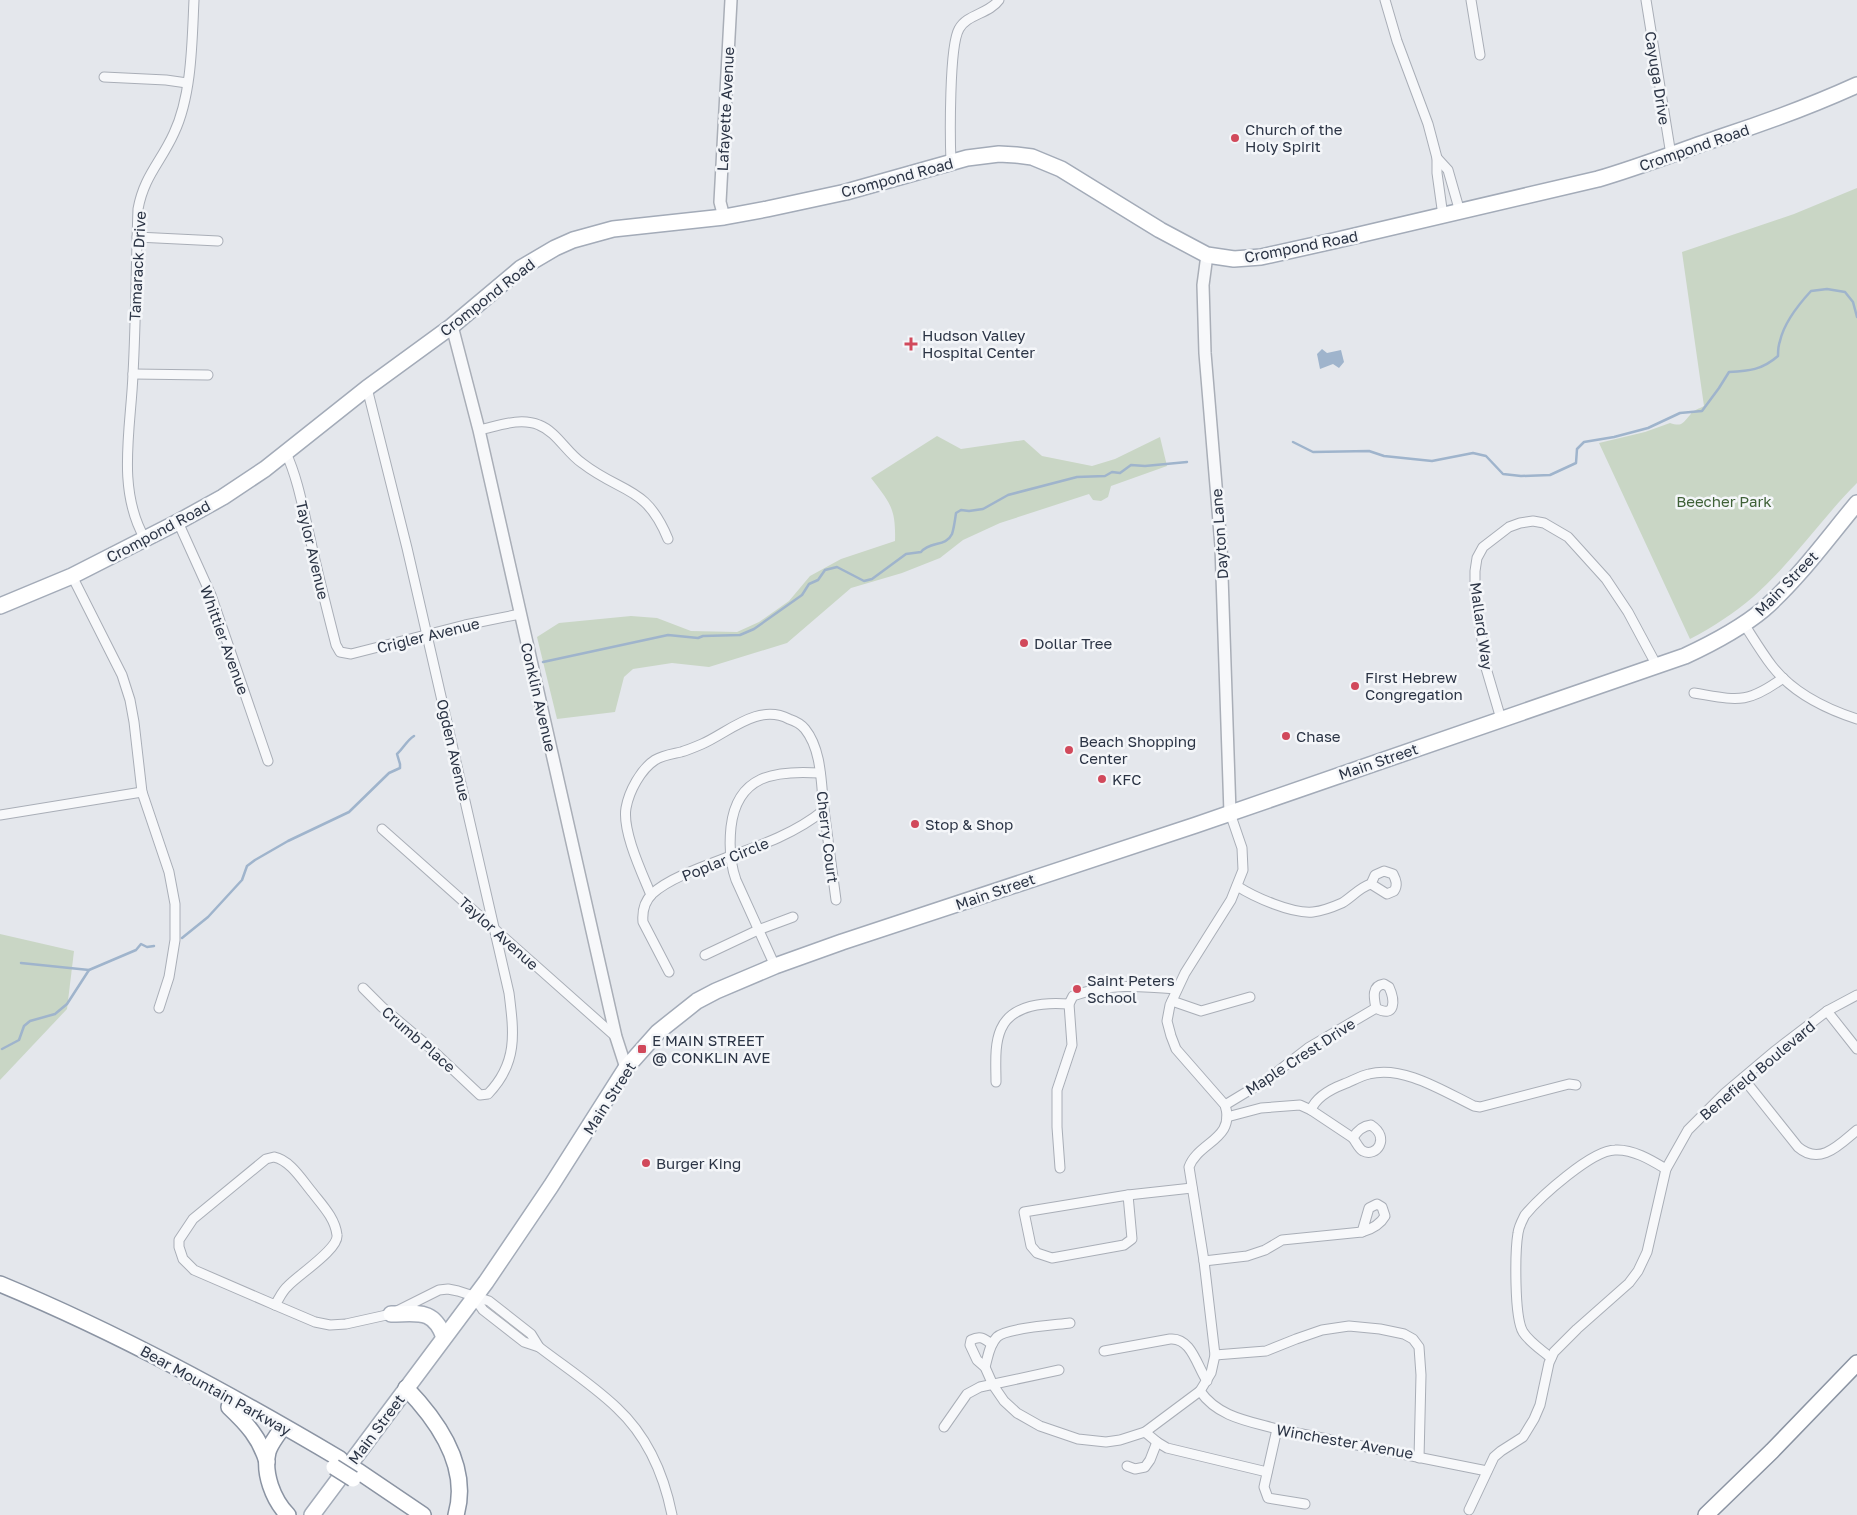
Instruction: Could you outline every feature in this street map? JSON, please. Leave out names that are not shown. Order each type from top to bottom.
[{"type":"main road","name":"Crompond Road","points":[[0,606],[72,576],[178,522],[244,484],[367,388],[452,326],[521,268],[542,254],[573,240],[613,228],[724,217],[837,194],[951,162],[999,154],[1032,157],[1047,162],[1074,176],[1160,230],[1207,255],[1234,259],[1261,257],[1598,179],[1784,115],[1857,85]]},
{"type":"main road","name":"Main Street","points":[[312,1515],[474,1297],[551,1186],[626,1068],[658,1032],[697,1001],[775,966],[1230,813],[1657,666],[1713,644],[1744,624],[1764,608],[1797,576],[1857,503]]},
{"type":"main road","name":"Bear Mountain Parkway","points":[[0,1284],[77,1318],[165,1361],[250,1407],[355,1475],[423,1515]]},
{"type":"main road","name":"Bear Mountain Parkway","points":[[0,1295],[110,1344],[278,1434],[337,1463]]},
{"type":"main road","points":[[391,1314],[428,1315],[437,1322],[444,1337]]},
{"type":"main road","points":[[1706,1515],[1857,1364]]},
{"type":"main road","points":[[1720,1515],[1804,1433],[1857,1376]]},
{"type":"main road","points":[[406,1388],[432,1417],[448,1442],[458,1481],[456,1515]]},
{"type":"main road","points":[[229,1407],[246,1422],[256,1436],[268,1464],[273,1492],[280,1506],[288,1515]]},
{"type":"main road","points":[[268,1464],[270,1447],[278,1434]]},
{"type":"main road","name":"Bear Mountain Parkway","points":[[355,1475],[404,1515]]},
{"type":"street","name":"Tamarack Drive","points":[[145,539],[140,531],[127,483],[133,374],[138,209],[141,192],[175,132],[182,112],[187,83],[194,0]]},
{"type":"street","name":"Lafayette Avenue","points":[[724,217],[720,202],[731,0]]},
{"type":"street","points":[[951,162],[952,58],[956,37],[959,28],[964,22],[985,12],[999,0]]},
{"type":"street","points":[[1385,0],[1397,41],[1428,124],[1438,158],[1437,173],[1443,216]]},
{"type":"street","points":[[1471,0],[1480,55]]},
{"type":"street","name":"Cayuga Drive","points":[[1646,0],[1671,155]]},
{"type":"street","points":[[104,77],[187,83]]},
{"type":"street","points":[[1438,158],[1448,170],[1460,212]]},
{"type":"street","points":[[137,237],[218,241]]},
{"type":"street","name":"Dayton Lane","points":[[1207,255],[1203,285],[1205,353],[1221,546],[1230,813]]},
{"type":"street","name":"Conklin Avenue","points":[[452,326],[479,430],[616,1037],[626,1068]]},
{"type":"street","points":[[133,374],[208,375]]},
{"type":"street","name":"Ogden Avenue","points":[[367,388],[405,538],[509,993],[513,1031],[513,1044],[509,1061],[495,1087],[484,1096],[480,1095],[476,1090]]},
{"type":"street","points":[[479,430],[517,422],[538,425],[547,430],[581,463],[643,499],[658,518],[668,539]]},
{"type":"street","name":"Taylor Avenue","points":[[286,453],[302,501],[324,600],[338,648]]},
{"type":"street","name":"Mallard Way","points":[[1502,719],[1486,668],[1476,598],[1475,571],[1477,558],[1482,547],[1508,528],[1520,523],[1533,521],[1544,523],[1568,537],[1606,579],[1628,612],[1657,666]]},
{"type":"street","name":"Whittier Avenue","points":[[178,522],[211,595],[268,761]]},
{"type":"street","points":[[72,576],[112,653],[125,683],[134,722],[142,792],[169,872],[174,904],[175,940],[169,977],[159,1008]]},
{"type":"street","name":"Crigler Avenue","points":[[338,648],[340,652],[351,654],[466,625],[520,614]]},
{"type":"street","points":[[1744,624],[1773,667],[1783,678],[1816,703],[1834,712],[1857,719]]},
{"type":"street","points":[[1694,693],[1737,699],[1746,698],[1766,691],[1783,678]]},
{"type":"street","points":[[669,972],[644,922],[642,913],[651,895],[639,866],[626,822],[626,810],[633,789],[644,770],[654,760],[703,743],[744,720],[758,715],[784,716],[805,728],[813,743],[820,773],[772,774],[753,783],[746,789],[734,811],[730,838],[731,866],[775,966]]},
{"type":"street","name":"Cherry Court","points":[[820,773],[836,900]]},
{"type":"street","points":[[0,815],[142,792]]},
{"type":"street","name":"Poplar Circle","points":[[651,895],[688,873],[799,828],[824,810]]},
{"type":"street","points":[[992,1344],[981,1337],[971,1340],[970,1345],[977,1360],[985,1367],[993,1385],[1004,1401],[1017,1413],[1040,1426],[1093,1442],[1120,1440],[1145,1432],[1200,1391],[1211,1373],[1214,1355],[1204,1261],[1189,1167],[1192,1158],[1220,1136],[1227,1117],[1225,1105],[1176,1049],[1167,1021],[1172,1001],[1185,973],[1231,900],[1243,870],[1242,848],[1230,813]]},
{"type":"street","name":"Taylor Avenue","points":[[382,829],[616,1037]]},
{"type":"street","points":[[1237,886],[1247,893],[1277,905],[1313,912],[1343,902],[1360,889],[1371,884]]},
{"type":"street","points":[[705,955],[758,930],[793,917]]},
{"type":"street","points":[[1060,1168],[1057,1090],[1072,1045],[1069,1004],[1073,996],[1102,988],[1143,986],[1177,989]]},
{"type":"street","name":"Crumb Place","points":[[363,988],[476,1090]]},
{"type":"street","name":"Benefield Boulevard","points":[[1469,1510],[1494,1457],[1523,1437],[1534,1419],[1544,1391],[1554,1352],[1577,1329],[1629,1284],[1638,1271],[1647,1252],[1666,1169],[1688,1130],[1742,1078],[1776,1050],[1827,1011],[1857,995]]},
{"type":"street","points":[[1172,1001],[1201,1011],[1250,997]]},
{"type":"street","points":[[996,1082],[997,1043],[1001,1028],[1006,1022],[1017,1011],[1029,1006],[1069,1004]]},
{"type":"street","name":"Maple Crest Drive","points":[[1225,1105],[1268,1079],[1308,1048],[1376,1008]]},
{"type":"street","points":[[1827,1011],[1857,1049]]},
{"type":"street","points":[[1311,1110],[1320,1098],[1336,1088],[1368,1074],[1384,1072],[1414,1078],[1474,1106],[1569,1084],[1576,1085]]},
{"type":"street","points":[[1742,1078],[1798,1147],[1807,1152],[1817,1156],[1829,1152],[1857,1130]]},
{"type":"street","points":[[1227,1117],[1261,1108],[1300,1105],[1311,1110],[1353,1138]]},
{"type":"street","points":[[1551,1358],[1529,1340],[1522,1331],[1519,1318],[1517,1291],[1518,1235],[1525,1215],[1572,1173],[1595,1156],[1606,1151],[1626,1150],[1652,1160],[1666,1169]]},
{"type":"street","points":[[275,1305],[286,1287],[329,1250],[336,1243],[338,1236],[334,1222],[320,1201],[291,1166],[280,1158],[274,1157],[266,1159],[193,1219],[182,1234],[179,1240],[179,1247],[183,1259],[194,1270],[275,1305],[315,1322],[330,1325],[346,1324],[391,1314],[439,1290],[458,1290],[490,1301],[531,1334],[539,1347],[617,1408],[635,1428],[651,1453],[662,1476],[672,1515]]},
{"type":"street","points":[[1128,1195],[1132,1239],[1124,1246],[1052,1258],[1037,1253],[1030,1246],[1024,1212],[1128,1195],[1192,1188]]},
{"type":"street","points":[[1204,1261],[1247,1256],[1265,1250],[1282,1240],[1362,1232]]},
{"type":"street","points":[[985,1367],[992,1344],[998,1336],[1027,1328],[1070,1323]]},
{"type":"street","name":"Winchester Avenue","points":[[1200,1391],[1206,1401],[1227,1415],[1277,1429],[1419,1458],[1421,1375],[1419,1347],[1413,1339],[1404,1334],[1380,1328],[1349,1326],[1322,1330],[1266,1351],[1214,1355]]},
{"type":"street","points":[[1104,1351],[1179,1339],[1187,1344],[1207,1380]]},
{"type":"street","points":[[944,1427],[967,1394],[980,1387],[1059,1370]]},
{"type":"street","points":[[1277,1429],[1264,1488],[1268,1498],[1306,1504]]},
{"type":"street","points":[[1145,1432],[1167,1448],[1268,1472]]},
{"type":"street","points":[[1127,1466],[1136,1469],[1145,1466],[1150,1460],[1157,1442]]},
{"type":"street","points":[[1419,1458],[1487,1471]]},
{"type":"green space","name":"Beecher Park","points":[[1857,188],[1857,483],[1767,584],[1731,614],[1690,639],[1599,443],[1645,432],[1670,423],[1680,424],[1693,412],[1704,406],[1682,252],[1794,214]]},
{"type":"green space","points":[[937,436],[961,449],[1024,440],[1042,456],[1092,466],[1115,459],[1160,437],[1167,466],[1111,486],[1108,497],[1101,501],[1093,500],[1089,494],[1000,523],[963,540],[940,558],[902,573],[851,588],[787,643],[709,667],[672,663],[633,669],[624,677],[615,712],[557,719],[537,637],[559,623],[631,616],[657,618],[691,631],[737,632],[759,622],[789,601],[810,576],[841,559],[895,541],[893,513],[887,500],[871,478]]},
{"type":"green space","points":[[0,934],[74,951],[67,1009],[0,1080]]},
{"type":"water","points":[[1322,349],[1327,353],[1341,350],[1344,362],[1339,368],[1333,364],[1320,369],[1317,354]]},
{"type":"waterway","points":[[1293,442],[1313,452],[1369,451],[1384,456],[1432,461],[1473,453],[1486,456],[1503,474],[1521,476],[1550,475],[1576,463],[1577,449],[1584,442],[1614,437],[1648,428],[1680,413],[1702,411],[1729,372],[1755,369],[1778,356],[1782,334],[1788,321],[1811,291],[1827,289],[1845,292],[1853,302],[1857,317]]},
{"type":"waterway","points":[[543,662],[668,635],[698,638],[703,636],[740,635],[754,629],[802,595],[809,584],[818,580],[825,570],[837,567],[864,581],[872,579],[906,554],[921,552],[929,546],[946,541],[952,534],[956,513],[961,510],[983,509],[1008,495],[1077,477],[1105,476],[1112,472],[1120,473],[1131,465],[1145,466],[1187,462]]},
{"type":"waterway","points":[[182,938],[208,917],[242,880],[247,866],[288,841],[349,812],[389,773],[400,768],[397,754],[414,736]]},
{"type":"waterway","points":[[21,963],[89,970],[136,950],[141,944],[147,947],[154,946]]},
{"type":"waterway","points":[[2,1049],[19,1040],[24,1026],[30,1021],[55,1014],[67,1004],[89,970]]},
{"type":"place","name":"Church of the Holy Spirit","points":[[1235,138]]},
{"type":"place","name":"Hudson Valley Hospital Center","points":[[911,344]]},
{"type":"place","name":"Dollar Tree","points":[[1024,643]]},
{"type":"place","name":"First Hebrew Congregation","points":[[1355,686]]},
{"type":"place","name":"Chase","points":[[1286,736]]},
{"type":"place","name":"Beach Shopping Center","points":[[1069,750]]},
{"type":"place","name":"KFC","points":[[1102,779]]},
{"type":"place","name":"Stop & Shop","points":[[915,824]]},
{"type":"place","name":"Saint Peters School","points":[[1077,989]]},
{"type":"place","name":"E MAIN STREET @ CONKLIN AVE","points":[[642,1049]]},
{"type":"place","name":"Burger King","points":[[646,1163]]}]
